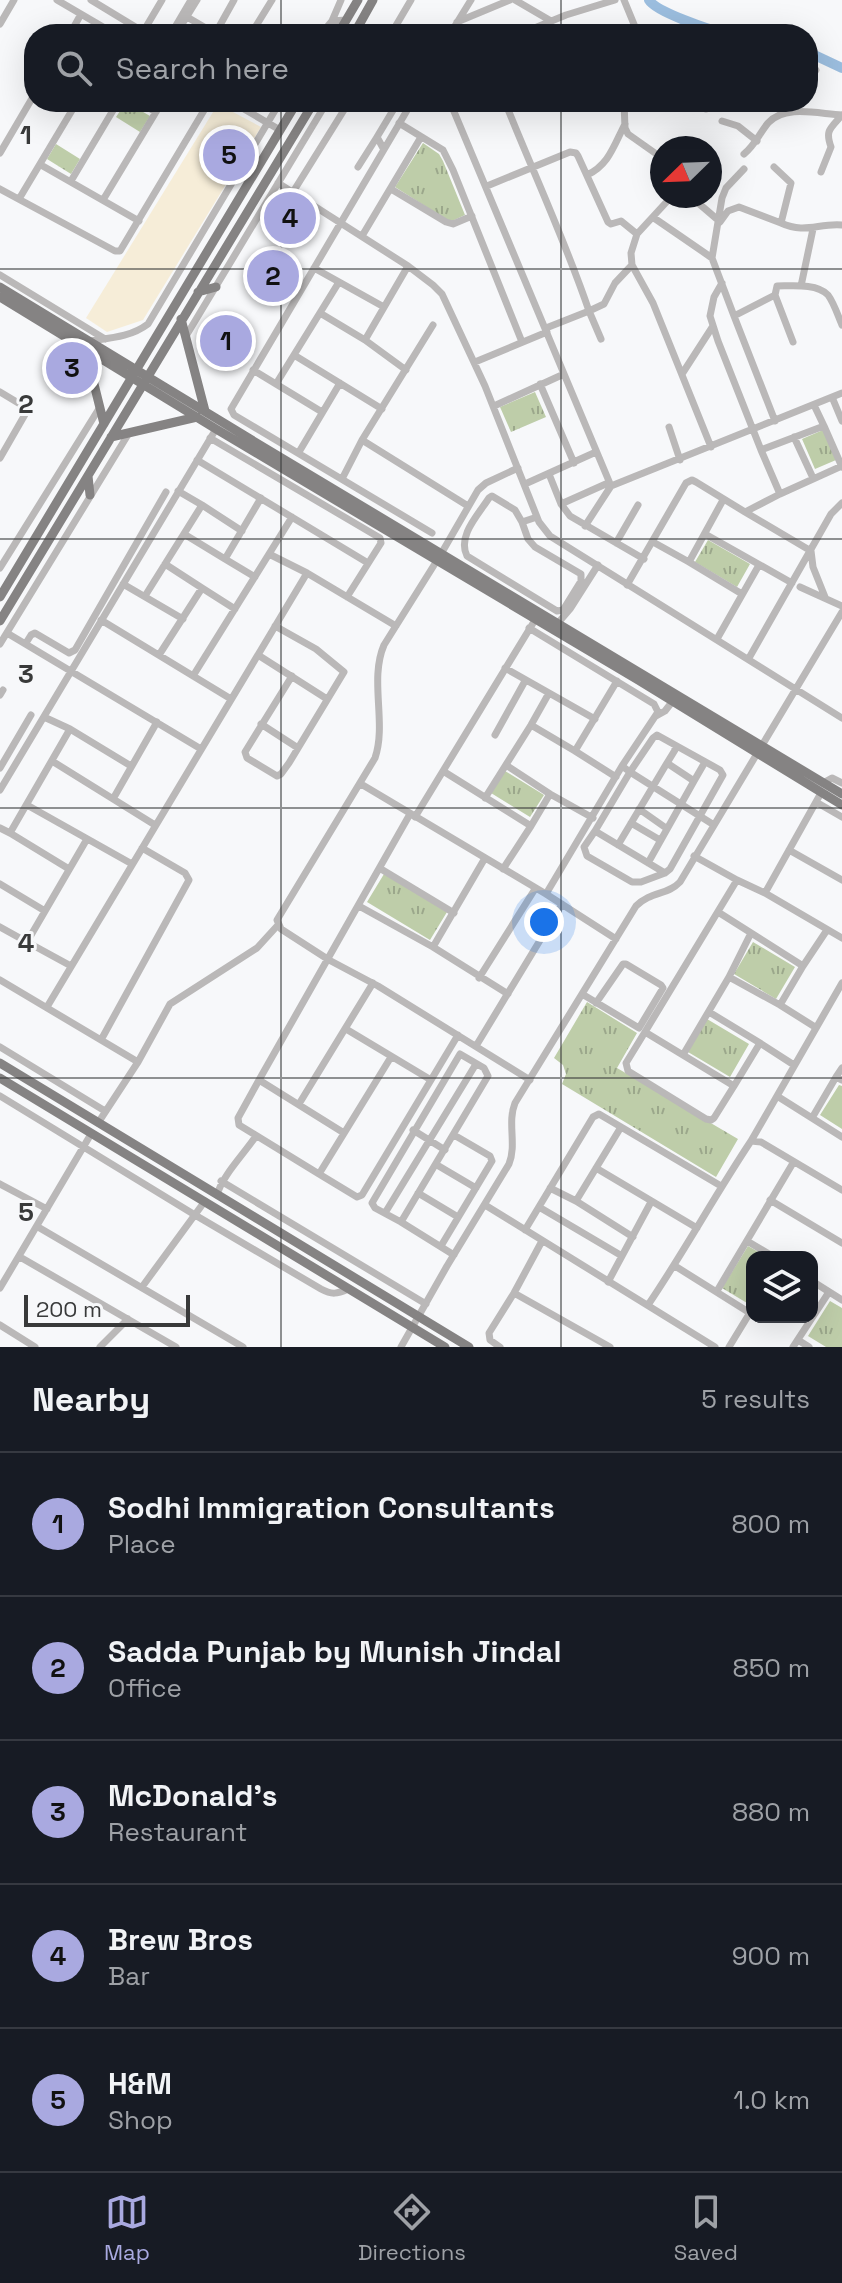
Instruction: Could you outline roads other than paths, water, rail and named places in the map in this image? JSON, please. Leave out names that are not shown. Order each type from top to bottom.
[{"type":"main road","points":[[344,24],[358,0]]},
{"type":"main road","points":[[361,24],[373,0]]},
{"type":"main road","points":[[0,597],[291,112]]},
{"type":"main road","points":[[0,621],[308,112]]},
{"type":"main road","points":[[0,287],[201,414],[255,442],[396,527],[532,624],[760,750]]},
{"type":"main road","points":[[198,292],[216,287]]},
{"type":"main road","points":[[0,297],[88,345]]},
{"type":"main road","points":[[181,319],[201,414],[213,434],[357,518],[439,557],[558,623],[842,805]]},
{"type":"main road","points":[[88,345],[104,424]]},
{"type":"main road","points":[[111,437],[201,414]]},
{"type":"main road","points":[[60,471],[74,473]]},
{"type":"main road","points":[[88,476],[90,495]]},
{"type":"main road","points":[[820,793],[842,794]]},
{"type":"main road","points":[[0,1063],[469,1347]]},
{"type":"main road","points":[[13,1086],[19,1075]]},
{"type":"main road","points":[[0,1078],[445,1347]]},
{"type":"main road","points":[[91,1134],[98,1123]]},
{"type":"street","points":[[0,24],[14,0]]},
{"type":"street","points":[[57,0],[99,24]]},
{"type":"street","points":[[150,24],[162,0]]},
{"type":"street","points":[[182,24],[194,0]]},
{"type":"street","points":[[180,24],[194,0]]},
{"type":"street","points":[[221,24],[234,0]]},
{"type":"street","points":[[257,24],[272,0]]},
{"type":"street","points":[[329,24],[341,0]]},
{"type":"street","points":[[397,24],[411,0]]},
{"type":"street","points":[[457,22],[471,0]]},
{"type":"street","points":[[457,22],[513,0],[551,21]]},
{"type":"street","points":[[544,24],[615,0]]},
{"type":"street","points":[[624,0],[634,24]]},
{"type":"street","points":[[95,1],[130,24]]},
{"type":"street","points":[[76,24],[81,14]]},
{"type":"street","points":[[107,24],[115,15]]},
{"type":"street","points":[[187,17],[199,24]]},
{"type":"street","points":[[332,21],[346,20]]},
{"type":"street","points":[[0,153],[24,112]]},
{"type":"street","points":[[19,199],[71,112]]},
{"type":"street","points":[[71,181],[112,112]]},
{"type":"street","points":[[103,200],[156,112]]},
{"type":"street","points":[[0,189],[118,251],[123,248],[203,112]]},
{"type":"street","points":[[249,112],[280,130]]},
{"type":"street","points":[[88,345],[133,333],[148,324],[274,112]]},
{"type":"street","points":[[186,336],[321,112]]},
{"type":"street","points":[[293,192],[343,112]]},
{"type":"street","points":[[358,167],[392,112]]},
{"type":"street","points":[[406,112],[231,409],[234,415],[432,533]]},
{"type":"street","points":[[454,112],[610,484]]},
{"type":"street","points":[[509,112],[573,263],[601,339]]},
{"type":"street","points":[[624,112],[628,134],[650,150]]},
{"type":"street","points":[[744,154],[771,120],[784,113],[842,115]]},
{"type":"street","points":[[821,172],[835,151],[828,132],[842,115]]},
{"type":"street","points":[[722,121],[738,126],[757,141]]},
{"type":"street","points":[[399,123],[443,150],[522,342]]},
{"type":"street","points":[[587,175],[606,163],[625,124]]},
{"type":"street","points":[[377,137],[383,148]]},
{"type":"street","points":[[362,236],[421,137]]},
{"type":"street","points":[[487,186],[573,152],[578,156],[608,222],[621,221],[637,234]]},
{"type":"street","points":[[41,165],[139,221]]},
{"type":"street","points":[[774,167],[791,183],[781,223]]},
{"type":"street","points":[[744,169],[726,188],[722,198],[712,258],[775,421]]},
{"type":"street","points":[[278,183],[408,266],[442,294],[494,406],[537,517],[550,536],[842,718]]},
{"type":"street","points":[[391,189],[446,222],[453,224],[472,216]]},
{"type":"street","points":[[718,224],[732,208],[739,207],[801,230],[842,225]]},
{"type":"street","points":[[662,208],[637,234],[631,253],[632,265],[653,303],[711,447]]},
{"type":"street","points":[[702,208],[718,224]]},
{"type":"street","points":[[654,218],[712,258]]},
{"type":"street","points":[[801,286],[813,229]]},
{"type":"street","points":[[475,362],[604,304],[615,283],[632,265]]},
{"type":"street","points":[[365,340],[408,266]]},
{"type":"street","points":[[314,268],[384,307]]},
{"type":"street","points":[[0,275],[105,339]]},
{"type":"street","points":[[276,384],[339,282]]},
{"type":"street","points":[[722,283],[714,297],[710,316],[780,494]]},
{"type":"street","points":[[793,342],[775,295],[777,286],[819,290],[827,295],[842,325]]},
{"type":"street","points":[[734,316],[775,295]]},
{"type":"street","points":[[320,313],[406,370]]},
{"type":"street","points":[[342,479],[362,440],[433,325]]},
{"type":"street","points":[[682,374],[713,326]]},
{"type":"street","points":[[294,355],[382,409]]},
{"type":"street","points":[[253,370],[322,412]]},
{"type":"street","points":[[494,406],[564,374]]},
{"type":"street","points":[[299,452],[340,383]]},
{"type":"street","points":[[540,384],[574,463]]},
{"type":"street","points":[[0,392],[27,411],[0,458]]},
{"type":"street","points":[[561,504],[680,460],[842,393]]},
{"type":"street","points":[[832,397],[842,421]]},
{"type":"street","points":[[745,512],[842,466],[814,405]]},
{"type":"street","points":[[0,568],[100,407]]},
{"type":"street","points":[[761,450],[824,426]]},
{"type":"street","points":[[669,427],[680,460]]},
{"type":"street","points":[[255,442],[262,430]]},
{"type":"street","points":[[0,644],[129,433]]},
{"type":"street","points":[[0,790],[213,434]]},
{"type":"street","points":[[0,437],[9,442]]},
{"type":"street","points":[[794,437],[813,478]]},
{"type":"street","points":[[362,440],[468,506]]},
{"type":"street","points":[[525,484],[596,452]]},
{"type":"street","points":[[197,460],[368,563]]},
{"type":"street","points":[[98,1123],[138,1062],[170,1004],[257,948],[278,925],[279,915],[361,784],[378,751],[379,661],[384,645],[478,490],[518,468]]},
{"type":"street","points":[[549,474],[561,504],[570,516],[644,559]]},
{"type":"street","points":[[627,585],[689,481],[696,482],[811,551]]},
{"type":"street","points":[[585,526],[610,484]]},
{"type":"street","points":[[178,491],[242,531]]},
{"type":"street","points":[[26,643],[35,633],[73,653],[166,492]]},
{"type":"street","points":[[495,497],[509,505],[519,514],[522,522],[528,539],[535,547],[581,574],[581,581],[563,610],[557,611],[467,556],[464,550],[465,538],[489,498],[495,497]]},
{"type":"street","points":[[225,559],[261,498]]},
{"type":"street","points":[[689,562],[723,500]]},
{"type":"street","points":[[749,658],[796,585],[831,514],[842,503]]},
{"type":"street","points":[[145,596],[202,505]]},
{"type":"street","points":[[616,543],[638,505]]},
{"type":"street","points":[[157,508],[166,512]]},
{"type":"street","points":[[396,527],[403,515]]},
{"type":"street","points":[[193,676],[292,517]]},
{"type":"street","points":[[522,522],[537,517]]},
{"type":"street","points":[[347,597],[381,543],[380,538],[357,518]]},
{"type":"street","points":[[184,534],[255,577]]},
{"type":"street","points":[[705,534],[796,585],[842,606]]},
{"type":"street","points":[[653,542],[742,594]]},
{"type":"street","points":[[811,551],[813,567],[825,597]]},
{"type":"street","points":[[269,554],[396,626]]},
{"type":"street","points":[[165,564],[235,609]]},
{"type":"street","points":[[558,623],[598,565]]},
{"type":"street","points":[[717,639],[759,565]]},
{"type":"street","points":[[47,1007],[307,573]]},
{"type":"street","points":[[123,584],[183,619]]},
{"type":"street","points":[[159,655],[202,588]]},
{"type":"street","points":[[401,1347],[512,1157],[511,1112],[530,1080],[631,914],[645,897],[676,887],[842,612]]},
{"type":"street","points":[[101,620],[231,699]]},
{"type":"street","points":[[458,1035],[360,1197],[237,1122],[359,906],[532,624],[657,707],[656,716]]},
{"type":"street","points":[[275,626],[316,649],[344,672],[298,748],[277,776],[247,758],[245,752],[292,676]]},
{"type":"street","points":[[7,633],[201,749]]},
{"type":"street","points":[[258,655],[327,699]]},
{"type":"street","points":[[505,668],[595,719]]},
{"type":"street","points":[[495,735],[525,681]]},
{"type":"street","points":[[575,751],[617,681]]},
{"type":"street","points":[[485,798],[549,693]]},
{"type":"street","points":[[546,894],[622,766],[656,716],[672,702]]},
{"type":"street","points":[[0,768],[31,715]]},
{"type":"street","points":[[44,717],[131,766]]},
{"type":"street","points":[[113,799],[157,722]]},
{"type":"street","points":[[261,724],[298,748]]},
{"type":"street","points":[[531,725],[616,777]]},
{"type":"street","points":[[10,833],[70,729]]},
{"type":"street","points":[[654,736],[660,736],[705,762],[722,772],[723,777],[665,873],[632,882],[587,856],[584,847],[654,736]]},
{"type":"street","points":[[618,845],[675,750],[675,745]]},
{"type":"street","points":[[52,761],[155,825]]},
{"type":"street","points":[[648,863],[705,762]]},
{"type":"street","points":[[667,763],[694,781]]},
{"type":"street","points":[[506,765],[593,818]]},
{"type":"street","points":[[622,766],[714,825]]},
{"type":"street","points":[[443,771],[531,826]]},
{"type":"street","points":[[765,893],[820,793],[832,778],[842,783]]},
{"type":"street","points":[[361,784],[616,939]]},
{"type":"street","points":[[820,793],[842,817]]},
{"type":"street","points":[[503,869],[550,794]]},
{"type":"street","points":[[27,805],[132,864]]},
{"type":"street","points":[[639,809],[666,828]]},
{"type":"street","points":[[631,823],[660,840]]},
{"type":"street","points":[[0,828],[69,869]]},
{"type":"street","points":[[595,831],[665,873]]},
{"type":"street","points":[[27,942],[87,839]]},
{"type":"street","points":[[101,1040],[189,880],[185,873],[142,848]]},
{"type":"street","points":[[789,850],[842,880]]},
{"type":"street","points":[[694,856],[842,938]]},
{"type":"street","points":[[433,947],[485,858]]},
{"type":"street","points":[[381,869],[454,913]]},
{"type":"street","points":[[737,880],[626,1063],[626,1068],[711,1120],[760,1043]]},
{"type":"street","points":[[0,884],[45,911]]},
{"type":"street","points":[[479,978],[535,889]]},
{"type":"street","points":[[476,1046],[562,904]]},
{"type":"street","points":[[359,906],[508,994]]},
{"type":"street","points":[[718,912],[803,966]]},
{"type":"street","points":[[278,925],[329,960],[373,983],[530,1080]]},
{"type":"street","points":[[0,927],[71,966]]},
{"type":"street","points":[[780,1005],[827,930]]},
{"type":"street","points":[[683,1055],[751,933]]},
{"type":"street","points":[[582,994],[596,1003],[639,1028],[663,988],[623,964],[596,1003]]},
{"type":"street","points":[[729,977],[815,1027]]},
{"type":"street","points":[[0,980],[138,1062]]},
{"type":"street","points":[[299,1104],[373,983]]},
{"type":"street","points":[[648,1305],[751,1141],[842,983]]},
{"type":"street","points":[[709,1012],[794,1065]]},
{"type":"street","points":[[346,1029],[431,1080]]},
{"type":"street","points":[[645,1032],[734,1086]]},
{"type":"street","points":[[0,1047],[105,1111]]},
{"type":"street","points":[[401,1222],[488,1076],[487,1071],[460,1054],[372,1203],[372,1206],[454,1255]]},
{"type":"street","points":[[319,1174],[391,1057]]},
{"type":"street","points":[[385,1213],[476,1064]]},
{"type":"street","points":[[812,1118],[839,1078],[842,1068]]},
{"type":"street","points":[[259,1080],[344,1133]]},
{"type":"street","points":[[13,1086],[2,1097],[195,1215],[330,1294],[348,1289]]},
{"type":"street","points":[[777,1096],[842,1137]]},
{"type":"street","points":[[525,1230],[595,1115],[601,1115],[721,1186]]},
{"type":"street","points":[[404,1124],[445,1150]]},
{"type":"street","points":[[576,1201],[621,1127]]},
{"type":"street","points":[[0,1288],[91,1134]]},
{"type":"street","points":[[441,1246],[491,1163],[491,1158],[454,1135]]},
{"type":"street","points":[[217,1195],[221,1181],[256,1136]]},
{"type":"street","points":[[751,1141],[761,1142],[842,1190]]},
{"type":"street","points":[[717,1291],[793,1163]]},
{"type":"street","points":[[437,1165],[476,1188]]},
{"type":"street","points":[[596,1168],[697,1228]]},
{"type":"street","points":[[221,1181],[426,1304]]},
{"type":"street","points":[[0,1184],[47,1209]]},
{"type":"street","points":[[550,1188],[633,1237]]},
{"type":"street","points":[[418,1193],[458,1217]]},
{"type":"street","points":[[770,1200],[842,1243]]},
{"type":"street","points":[[142,1287],[205,1201]]},
{"type":"street","points":[[608,1282],[651,1202]]},
{"type":"street","points":[[485,1205],[715,1347]]},
{"type":"street","points":[[539,1207],[622,1256]]},
{"type":"street","points":[[38,1227],[243,1347]]},
{"type":"street","points":[[500,1347],[490,1340],[489,1333],[542,1241]]},
{"type":"street","points":[[747,1241],[764,1251]]},
{"type":"street","points":[[20,1257],[176,1347]]},
{"type":"street","points":[[675,1266],[746,1308]]},
{"type":"street","points":[[818,1285],[842,1300]]},
{"type":"street","points":[[809,1347],[795,1344],[829,1292]]},
{"type":"street","points":[[514,1293],[610,1347]]},
{"type":"street","points":[[100,1347],[128,1319]]},
{"type":"street","points":[[729,1347],[746,1319]]},
{"type":"street","points":[[0,1325],[35,1347]]},
{"type":"waterway","points":[[649,0],[694,24]]},
{"type":"waterway","points":[[818,57],[842,68]]},
{"type":"place","name":"H&M","points":[[229,155]]},
{"type":"place","name":"Brew Bros","points":[[290,218]]},
{"type":"place","name":"Sadda Punjab by Munish Jindal","points":[[273,276]]},
{"type":"place","name":"Sodhi Immigration Consultants","points":[[226,341]]},
{"type":"place","name":"McDonald's","points":[[72,368]]}]
